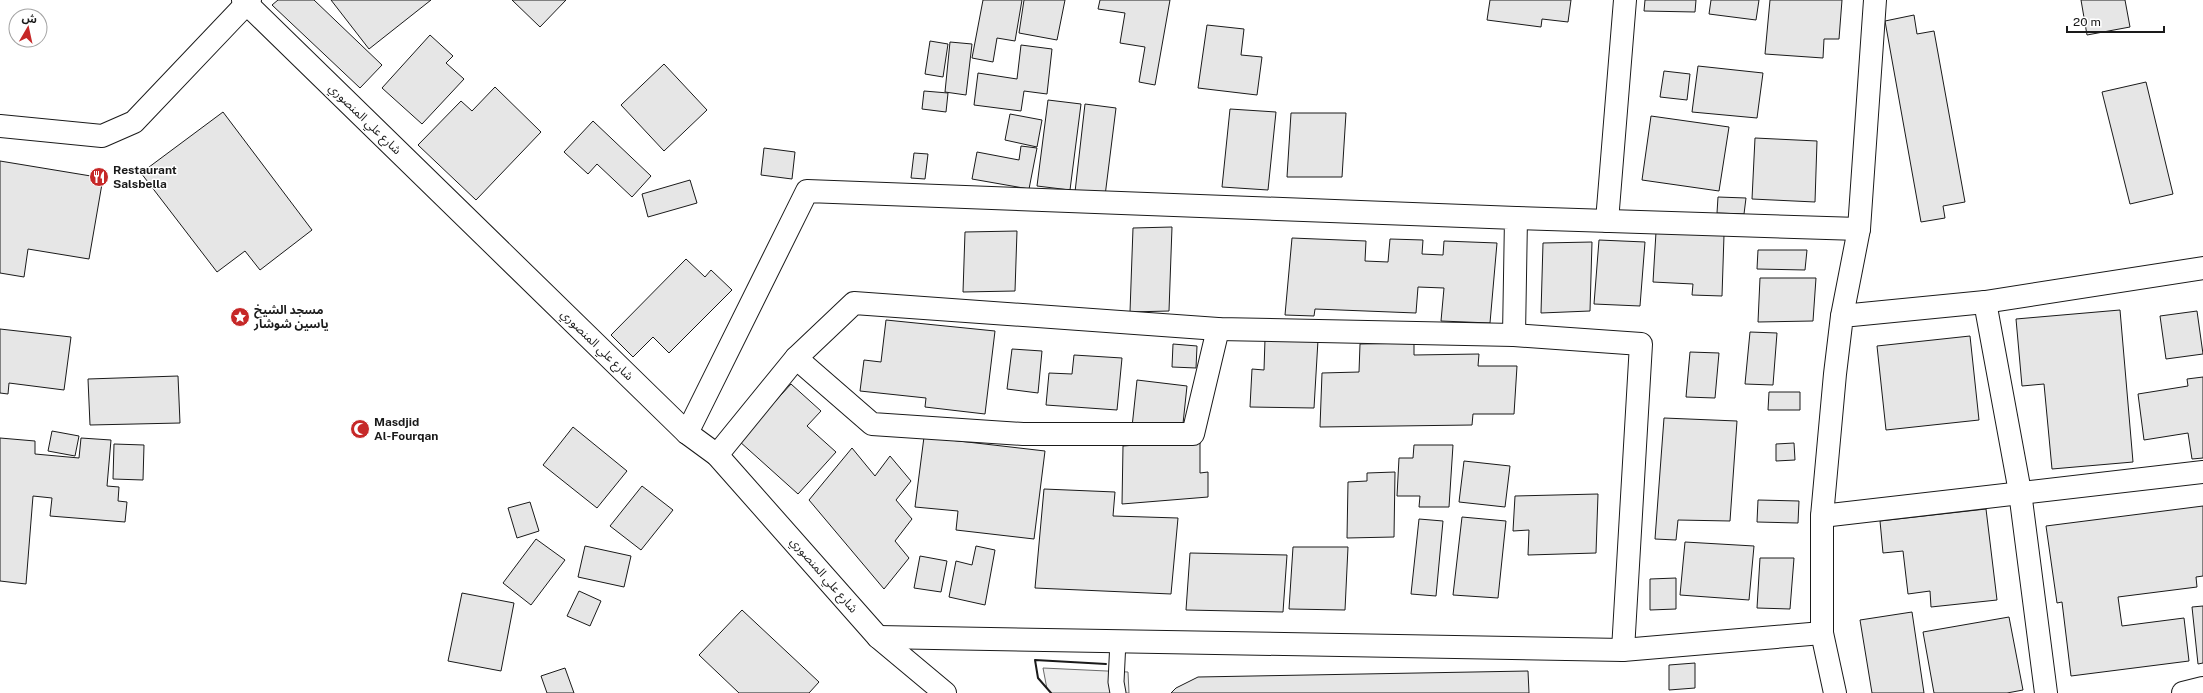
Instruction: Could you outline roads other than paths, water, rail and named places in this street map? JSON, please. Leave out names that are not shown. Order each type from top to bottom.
[{"type":"street","points":[[1607,220],[1625,0]]},
{"type":"street","points":[[1835,693],[1822,633],[1822,516],[1842,316],[1859,229],[1875,0]]},
{"type":"street","points":[[0,126],[102,136],[134,122],[247,1]]},
{"type":"street","name":"شارع علي المنصوري","points":[[247,1],[688,433],[717,455],[878,637],[945,693]]},
{"type":"street","points":[[688,433],[807,191],[1516,218],[1859,229]]},
{"type":"street","points":[[1514,335],[1516,218]]},
{"type":"street","points":[[1842,316],[1985,302],[2203,268]]},
{"type":"street","points":[[1985,302],[2020,492],[2046,693]]},
{"type":"street","points":[[717,455],[796,358],[854,303],[1218,329],[1514,335],[1641,344],[1623,650]]},
{"type":"street","points":[[796,358],[872,424],[1023,434],[1193,434],[1218,329]]},
{"type":"street","points":[[1822,516],[2203,472]]},
{"type":"street","points":[[878,637],[1623,650],[1822,633]]},
{"type":"street","points":[[2183,693],[2203,688]]},
{"type":"lane","points":[[1118,641],[1116,682],[1118,693]]},
{"type":"place","name":"Restaurant Salsbella","points":[[99,177]]},
{"type":"place","name":"مسجد الشيخ ياسين شوشار","points":[[240,317]]},
{"type":"place","name":"Masdjid Al-Fourqan","points":[[360,429]]}]
